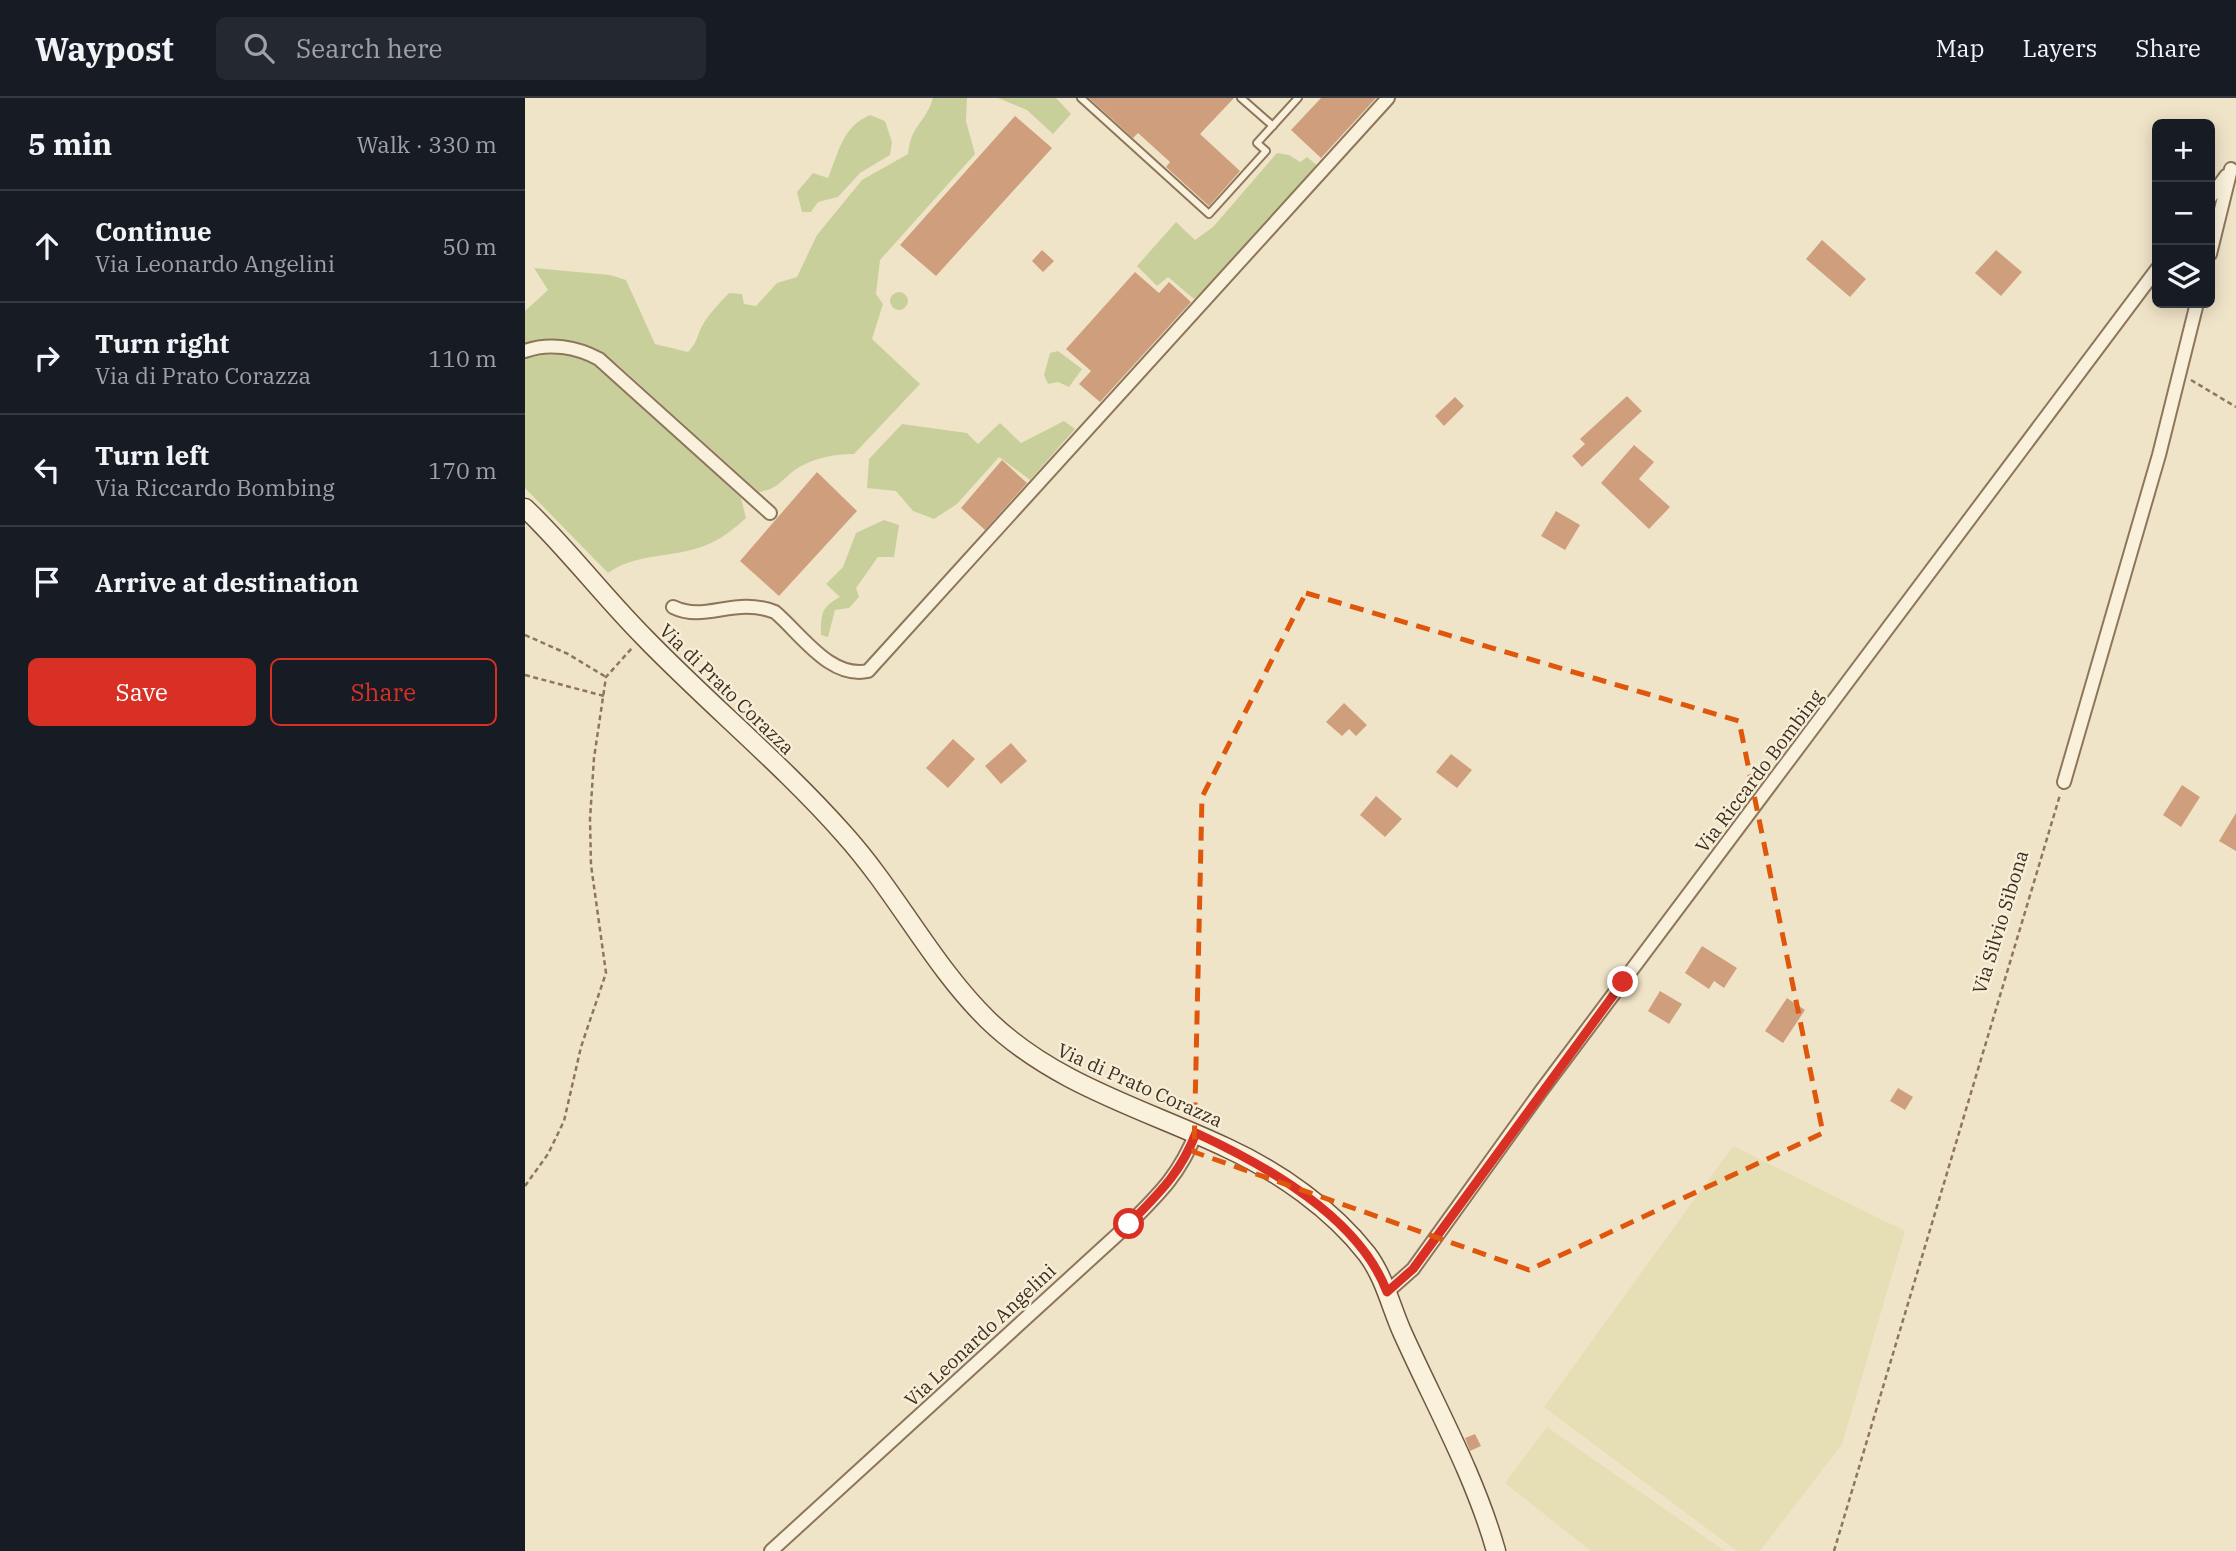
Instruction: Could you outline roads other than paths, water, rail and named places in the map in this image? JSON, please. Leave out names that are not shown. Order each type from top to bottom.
[{"type":"street","points":[[673,607],[685,613],[697,613],[740,605],[762,607],[775,612],[841,669],[856,673],[868,671],[1388,98]]},
{"type":"street","points":[[2215,192],[2234,168]]},
{"type":"street","points":[[2213,245],[2234,168]]},
{"type":"street","name":"Via Riccardo Bombing","points":[[1387,1292],[1413,1269],[1541,1091],[1847,687],[2152,276]]},
{"type":"street","points":[[2064,782],[2196,308]]},
{"type":"street","points":[[525,352],[549,347],[568,348],[584,351],[599,359],[770,513]]},
{"type":"street","name":"Via di Prato Corazza","points":[[525,508],[643,636],[843,833],[959,989],[999,1031],[1034,1059],[1064,1076],[1246,1157],[1308,1198],[1364,1250],[1387,1292],[1478,1502],[1496,1551]]},
{"type":"street","name":"Via Leonardo Angelini","points":[[772,1551],[1129,1224],[1172,1180],[1184,1163],[1196,1133]]},
{"type":"lane","points":[[1081,98],[1209,214],[1266,151],[1257,143],[1298,98]]},
{"type":"lane","points":[[1241,98],[1273,126]]}]
